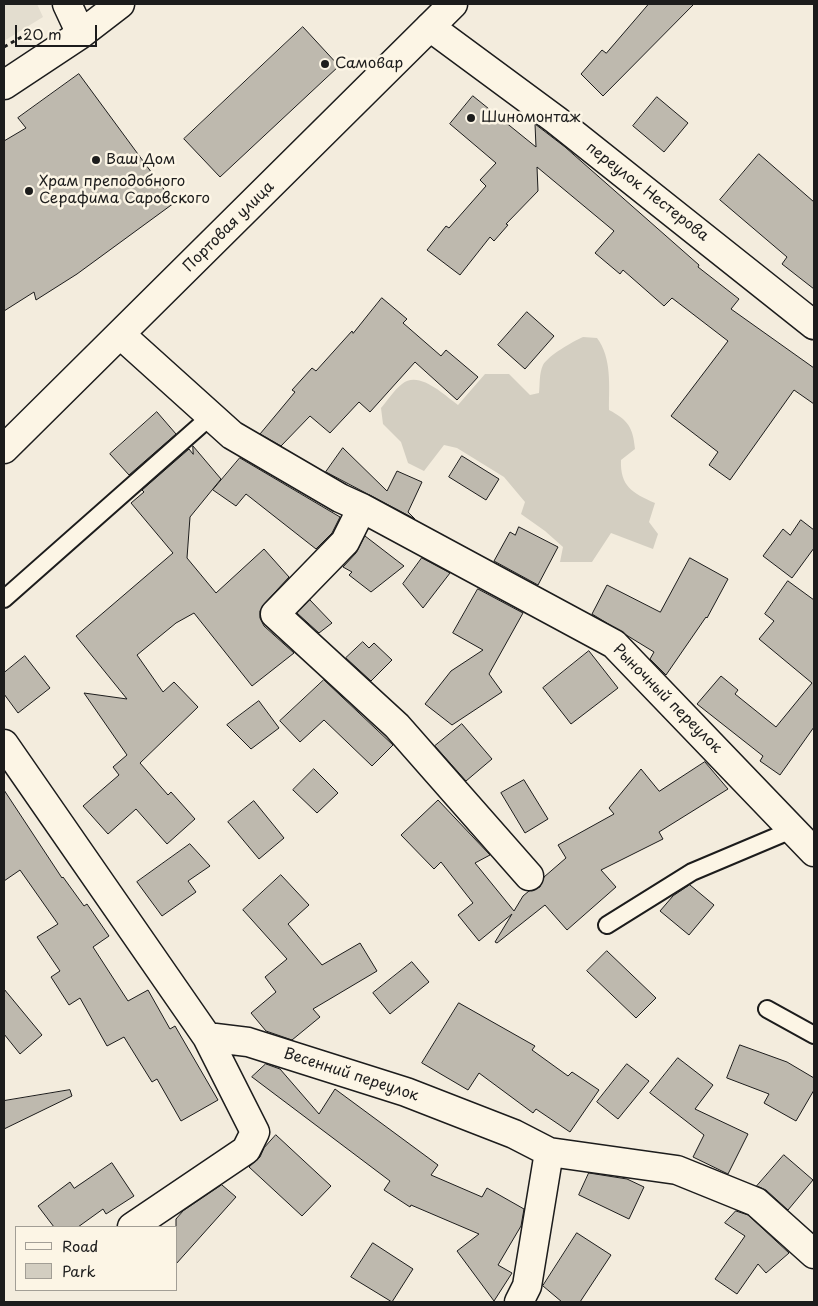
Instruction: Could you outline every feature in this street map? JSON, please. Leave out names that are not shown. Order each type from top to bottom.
[{"type":"street","points":[[67,4],[81,34]]},
{"type":"street","points":[[4,85],[81,34],[120,4]]},
{"type":"street","name":"Портовая улица","points":[[4,449],[121,335],[452,4]]},
{"type":"street","name":"переулок Нестерова","points":[[430,27],[556,120],[814,325]]},
{"type":"street","name":"Рыночный переулок","points":[[121,335],[232,435],[340,498],[362,508],[614,644],[794,828],[814,852]]},
{"type":"street","points":[[362,508],[345,542],[275,614],[396,726],[529,876]]},
{"type":"street","points":[[4,744],[207,1037],[255,1132],[246,1150],[133,1226]]},
{"type":"street","name":"Весенний переулок","points":[[207,1037],[248,1042],[406,1092],[514,1134],[549,1152],[677,1170],[756,1202],[814,1254]]},
{"type":"street","points":[[520,1302],[527,1286],[549,1152]]},
{"type":"lane","points":[[4,598],[211,416]]},
{"type":"lane","points":[[607,925],[692,872],[794,828]]},
{"type":"lane","points":[[766,1009],[814,1035]]},
{"type":"shaded area","points":[[4,4],[37,4],[43,17],[4,41]]},
{"type":"green space","points":[[583,337],[597,338],[602,346],[609,372],[609,410],[625,421],[631,430],[634,441],[635,449],[621,460],[623,476],[629,488],[655,503],[649,522],[658,534],[653,549],[611,533],[592,562],[560,562],[563,547],[521,514],[525,502],[504,477],[457,448],[444,445],[424,471],[408,463],[401,442],[383,424],[381,408],[396,389],[409,380],[423,382],[439,390],[458,405],[485,374],[509,374],[530,395],[539,393],[541,372],[546,361],[561,349]]},
{"type":"building","points":[[649,4],[694,4],[603,96],[581,74],[602,50],[606,53]]},
{"type":"building","points":[[303,27],[339,66],[220,177],[184,139]]},
{"type":"building","points":[[79,74],[174,203],[77,274],[36,300],[34,292],[4,311],[4,141],[26,128],[18,118]]},
{"type":"building","points":[[473,96],[536,147],[535,124],[565,147],[699,265],[698,267],[739,299],[731,309],[814,368],[814,404],[794,390],[730,480],[709,465],[718,452],[671,416],[728,341],[672,298],[664,306],[623,270],[620,274],[595,253],[614,231],[537,167],[538,191],[506,224],[508,225],[494,241],[490,237],[460,275],[427,250],[446,226],[449,228],[486,186],[480,180],[496,163],[450,124]]},
{"type":"building","points":[[657,97],[688,123],[664,152],[633,126]]},
{"type":"building","points":[[759,154],[814,202],[814,289],[782,264],[787,257],[720,200]]},
{"type":"building","points":[[382,298],[407,319],[403,323],[441,356],[446,350],[478,377],[457,400],[415,362],[370,412],[359,402],[330,433],[310,416],[281,446],[260,434],[295,392],[292,390],[312,368],[316,371],[352,331],[353,333]]},
{"type":"building","points":[[527,312],[554,336],[525,369],[498,345]]},
{"type":"building","points":[[157,412],[176,434],[129,475],[110,454]]},
{"type":"building","points":[[193,446],[221,479],[190,517],[187,558],[216,593],[264,549],[289,577],[264,604],[260,611],[260,618],[264,626],[294,653],[252,686],[194,613],[176,623],[137,655],[163,692],[174,682],[198,707],[140,763],[168,795],[171,792],[195,819],[167,844],[136,809],[108,834],[83,806],[119,775],[113,767],[127,755],[84,693],[127,699],[76,636],[173,553],[131,503],[144,492],[142,490],[189,449],[193,454]]},
{"type":"building","points":[[343,448],[387,491],[397,471],[422,482],[408,512],[415,519],[326,472]]},
{"type":"building","points":[[462,456],[499,479],[486,500],[449,477]]},
{"type":"building","points":[[240,458],[340,517],[332,533],[316,549],[246,494],[236,506],[213,490]]},
{"type":"building","points":[[801,520],[814,530],[814,548],[792,578],[763,556],[783,529],[790,535]]},
{"type":"building","points":[[519,527],[558,547],[538,585],[494,561],[510,532],[515,535]]},
{"type":"building","points":[[365,536],[404,566],[371,592],[349,575],[352,572],[343,567],[356,553]]},
{"type":"building","points":[[422,558],[450,573],[423,608],[403,584]]},
{"type":"building","points":[[690,558],[728,579],[707,618],[666,675],[650,659],[654,652],[592,614],[607,585],[660,612]]},
{"type":"building","points":[[788,581],[814,600],[814,727],[780,775],[760,761],[763,756],[697,704],[721,676],[738,690],[735,694],[776,727],[812,683],[759,639],[774,621],[765,614]]},
{"type":"building","points":[[478,589],[523,613],[489,674],[502,692],[452,725],[425,704],[451,671],[483,650],[453,633]]},
{"type":"building","points":[[310,600],[332,623],[319,633],[297,613]]},
{"type":"building","points":[[363,642],[369,648],[374,643],[392,660],[371,681],[346,658]]},
{"type":"building","points":[[589,651],[618,688],[571,724],[543,688]]},
{"type":"building","points":[[25,656],[50,688],[18,713],[4,694],[4,673]]},
{"type":"building","points":[[324,680],[393,745],[372,766],[324,720],[300,742],[280,721]]},
{"type":"building","points":[[259,701],[279,728],[251,749],[227,725]]},
{"type":"building","points":[[462,724],[492,759],[466,781],[435,746]]},
{"type":"building","points":[[705,762],[728,789],[659,832],[663,839],[601,870],[616,887],[567,930],[545,905],[497,943],[495,942],[512,914],[479,941],[458,915],[473,903],[441,862],[434,869],[401,835],[438,800],[490,855],[475,863],[514,911],[523,896],[529,891],[540,887],[544,877],[566,858],[558,845],[614,814],[609,808],[641,769],[659,791]]},
{"type":"building","points":[[314,769],[338,793],[317,813],[293,790]]},
{"type":"building","points":[[524,780],[548,819],[525,833],[501,793]]},
{"type":"building","points":[[4,790],[62,878],[84,906],[87,904],[109,936],[93,947],[128,1001],[148,990],[170,1029],[175,1026],[218,1100],[181,1121],[157,1079],[152,1082],[124,1037],[107,1046],[80,998],[69,1005],[51,977],[60,971],[37,937],[58,924],[20,870],[4,881]]},
{"type":"building","points":[[254,801],[284,838],[259,859],[228,822]]},
{"type":"building","points":[[190,844],[210,866],[188,881],[196,892],[162,916],[137,882]]},
{"type":"building","points":[[281,875],[309,905],[288,924],[322,965],[360,943],[377,971],[313,1009],[320,1017],[292,1040],[266,1031],[251,1013],[276,992],[265,977],[287,959],[243,910]]},
{"type":"building","points":[[690,885],[714,905],[689,935],[660,911],[673,896]]},
{"type":"building","points":[[607,951],[656,998],[636,1018],[587,971]]},
{"type":"building","points":[[412,962],[429,982],[390,1014],[373,993]]},
{"type":"building","points":[[4,989],[42,1035],[20,1054],[4,1034]]},
{"type":"building","points":[[459,1003],[535,1046],[532,1050],[568,1076],[572,1072],[599,1090],[570,1132],[536,1109],[533,1113],[479,1073],[468,1090],[422,1063]]},
{"type":"building","points":[[740,1045],[787,1062],[814,1078],[814,1090],[796,1121],[764,1103],[769,1094],[727,1078]]},
{"type":"building","points":[[678,1058],[713,1085],[695,1109],[748,1134],[728,1174],[693,1157],[704,1135],[650,1093]]},
{"type":"building","points":[[266,1064],[280,1069],[319,1114],[335,1089],[438,1165],[431,1175],[482,1197],[487,1188],[524,1209],[521,1226],[498,1265],[512,1273],[494,1301],[457,1251],[479,1234],[411,1205],[410,1207],[384,1190],[390,1181],[252,1077]]},
{"type":"building","points":[[627,1064],[649,1081],[618,1119],[597,1102]]},
{"type":"building","points":[[70,1090],[72,1096],[4,1129],[4,1101]]},
{"type":"building","points":[[276,1135],[331,1186],[302,1216],[249,1167],[260,1157],[264,1148]]},
{"type":"building","points":[[784,1155],[813,1180],[788,1210],[766,1190],[757,1186]]},
{"type":"building","points":[[112,1163],[134,1196],[106,1214],[103,1209],[79,1226],[53,1226],[38,1206],[70,1182],[74,1188]]},
{"type":"building","points":[[589,1173],[627,1179],[644,1187],[629,1219],[579,1195]]},
{"type":"building","points":[[222,1185],[236,1197],[178,1262],[178,1226],[176,1226],[176,1219],[183,1211]]},
{"type":"building","points":[[736,1211],[748,1215],[789,1253],[766,1273],[758,1264],[737,1294],[715,1279],[745,1236],[725,1223]]},
{"type":"building","points":[[577,1233],[611,1255],[580,1302],[562,1302],[543,1286]]},
{"type":"building","points":[[373,1243],[413,1269],[392,1302],[351,1277]]},
{"type":"place","name":"Самовар","points":[[325,64]]},
{"type":"place","name":"Шиномонтаж","points":[[471,118]]},
{"type":"place","name":"Ваш Дом","points":[[96,160]]},
{"type":"place","name":"Храм преподобного Серафима Саровского","points":[[29,191]]}]
